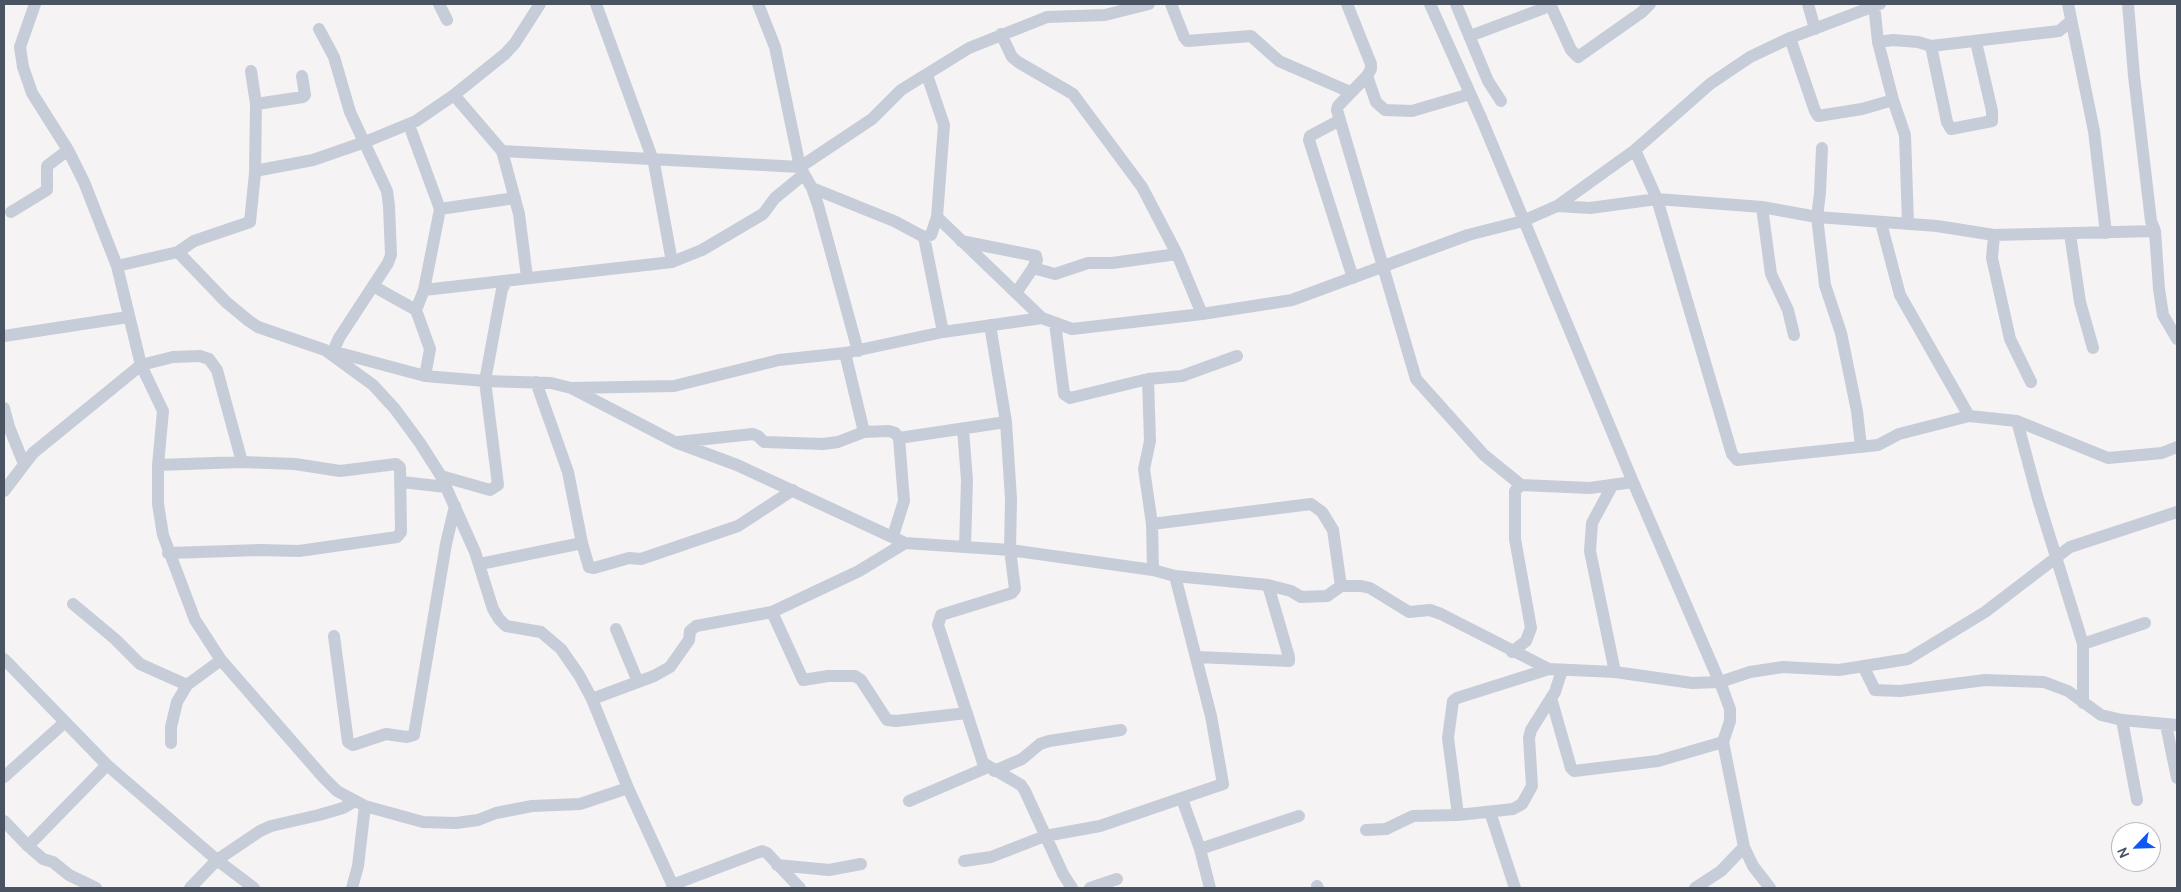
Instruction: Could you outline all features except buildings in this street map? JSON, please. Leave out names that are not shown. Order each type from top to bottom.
[{"type":"street","points":[[35,4],[20,48],[23,67],[32,93],[68,150],[84,182],[117,266],[128,318],[141,365],[163,411],[158,465],[158,504],[168,553],[196,620],[221,660],[323,777],[338,791],[360,803],[423,822],[456,823],[478,820],[496,813],[532,806],[580,804],[628,788]]},
{"type":"street","points":[[439,4],[448,20]]},
{"type":"street","points":[[255,173],[313,160],[409,125],[454,95],[505,54],[515,43],[540,4]]},
{"type":"street","points":[[598,4],[651,160],[672,262]]},
{"type":"street","points":[[758,4],[776,47],[801,171],[812,188],[858,351]]},
{"type":"street","points":[[424,290],[672,262],[702,250],[763,214],[775,198],[801,171],[872,119],[896,93],[970,48],[1054,10],[1105,15],[1149,4]]},
{"type":"street","points":[[1171,4],[1184,37],[1187,40],[1252,36],[1279,61],[1350,92]]},
{"type":"street","points":[[1347,4],[1371,64],[1367,76],[1338,106],[1340,120],[1416,379],[1484,455],[1521,485],[1590,488],[1633,482]]},
{"type":"street","points":[[1430,4],[1720,682],[1730,709],[1730,721],[1723,742],[1744,847],[1753,866],[1770,888]]},
{"type":"street","points":[[1456,4],[1488,81],[1501,101]]},
{"type":"street","points":[[1470,36],[1542,9],[1550,4],[1565,38],[1578,57],[1642,12],[1650,4]]},
{"type":"street","points":[[1808,4],[1815,29]]},
{"type":"street","points":[[2068,4],[2094,131],[2106,233]]},
{"type":"street","points":[[2128,4],[2134,76],[2151,221],[2155,231],[2163,315],[2177,339]]},
{"type":"street","points":[[937,217],[1042,318],[1072,329],[1202,314],[1276,303],[1353,278],[1468,235],[1523,221],[1557,206],[1635,150],[1710,84],[1750,57],[1790,38],[1875,5],[1878,42],[1893,100],[1905,135],[1908,224]]},
{"type":"street","points":[[1878,42],[1892,40],[1918,42],[1931,46],[1976,42],[2060,31],[2071,21]]},
{"type":"street","points":[[319,29],[334,57],[350,112],[387,191],[391,255],[332,354]]},
{"type":"street","points":[[1001,34],[1012,57],[1073,94],[1142,187],[1177,254],[1202,314]]},
{"type":"street","points":[[1790,38],[1814,111],[1818,116],[1862,109],[1893,100]]},
{"type":"street","points":[[1931,46],[1947,122],[1951,129],[1992,121],[1992,111],[1976,42]]},
{"type":"street","points":[[117,266],[178,252],[194,241],[250,222],[255,173],[256,104],[251,71]]},
{"type":"street","points":[[812,188],[894,221],[924,237],[930,235],[937,217],[944,125],[927,75]]},
{"type":"street","points":[[256,104],[303,97],[305,94],[302,76]]},
{"type":"street","points":[[1367,76],[1376,102],[1385,110],[1412,111],[1470,94]]},
{"type":"street","points":[[454,95],[502,151],[522,231],[527,277]]},
{"type":"street","points":[[1340,120],[1310,136],[1309,140],[1353,278]]},
{"type":"street","points":[[409,125],[440,208],[424,290],[416,310]]},
{"type":"street","points":[[1822,148],[1817,217],[1825,285],[1841,333],[1857,411],[1862,447]]},
{"type":"street","points":[[11,212],[46,190],[47,166],[68,150]]},
{"type":"street","points":[[1635,150],[1657,199],[1732,454],[1737,460],[1744,461],[1878,445],[1899,434],[1969,416],[2017,421],[2108,458],[2162,453],[2177,447]]},
{"type":"street","points":[[502,151],[801,171]]},
{"type":"street","points":[[440,208],[515,198]]},
{"type":"street","points":[[1557,206],[1590,208],[1657,199],[1762,207],[1817,217],[1937,226],[1994,235],[2155,231]]},
{"type":"street","points":[[1762,207],[1771,274],[1788,310],[1794,335]]},
{"type":"street","points":[[1881,223],[1900,295],[1969,416]]},
{"type":"street","points":[[2070,234],[2080,302],[2093,348]]},
{"type":"street","points":[[1994,235],[1992,258],[2010,339],[2031,382]]},
{"type":"street","points":[[924,237],[943,332]]},
{"type":"street","points":[[962,241],[1031,254],[1037,260],[1034,268],[1016,293]]},
{"type":"street","points":[[178,252],[226,302],[249,322],[258,327],[320,347],[332,354],[373,385],[394,409],[420,443],[443,481],[480,564],[493,609],[499,619],[506,626],[541,632],[551,639],[579,675],[592,698],[628,788],[673,887],[762,851],[800,888]]},
{"type":"street","points":[[1034,268],[1055,274],[1088,263],[1112,263],[1177,254]]},
{"type":"street","points":[[402,482],[443,481],[490,490],[498,484],[485,381],[502,289],[506,282]]},
{"type":"street","points":[[373,286],[416,310],[430,349],[425,376]]},
{"type":"street","points":[[4,336],[128,318]]},
{"type":"street","points":[[332,354],[343,354],[425,376],[485,381],[536,382],[571,388],[679,386],[713,375],[779,360],[858,351],[943,332],[1042,318]]},
{"type":"street","points":[[1054,323],[1066,398],[1148,379],[1182,376],[1237,356]]},
{"type":"street","points":[[990,326],[1006,422],[1011,499],[1010,550],[1016,585],[1012,593],[944,614],[938,620],[983,763],[1021,785],[1026,790],[1045,836],[1072,888]]},
{"type":"street","points":[[844,353],[864,432]]},
{"type":"street","points":[[4,490],[33,453],[141,365],[173,357],[200,356],[209,360],[217,370],[242,462]]},
{"type":"street","points":[[1148,379],[1150,441],[1144,468],[1152,524],[1153,570]]},
{"type":"street","points":[[536,382],[568,472],[582,543],[589,567],[594,568],[629,558],[638,560],[738,526],[793,490]]},
{"type":"street","points":[[571,388],[675,442],[737,465],[905,543],[1010,550],[1153,570],[1175,576],[1268,585],[1291,591],[1301,597],[1327,596],[1341,586],[1370,588],[1413,613],[1430,610],[1441,614],[1512,652],[1549,669],[1615,672],[1692,684],[1720,682],[1750,672],[1783,667],[1839,670],[1900,661],[1918,654],[1985,612],[2070,547],[2177,512]]},
{"type":"street","points":[[4,408],[6,427],[24,464]]},
{"type":"street","points":[[2017,421],[2082,644],[2083,703]]},
{"type":"street","points":[[675,442],[752,434],[758,436],[764,442],[823,444],[838,442],[864,432],[889,431],[900,438],[1006,422]]},
{"type":"street","points":[[963,429],[967,488],[965,547]]},
{"type":"street","points":[[893,536],[904,501],[900,438]]},
{"type":"street","points":[[158,465],[242,462],[295,464],[340,471],[396,464],[400,467],[402,482],[400,532],[397,537],[299,551],[261,550],[168,553]]},
{"type":"street","points":[[1512,652],[1526,641],[1531,628],[1515,539],[1515,491],[1521,485]]},
{"type":"street","points":[[1612,486],[1592,522],[1590,551],[1615,672]]},
{"type":"street","points":[[1152,524],[1310,504],[1322,512],[1333,530],[1341,586]]},
{"type":"street","points":[[334,636],[348,742],[353,745],[386,734],[407,737],[414,735],[420,709],[446,544],[455,506]]},
{"type":"street","points":[[480,564],[582,543]]},
{"type":"street","points":[[592,698],[638,682],[670,667],[689,640],[690,631],[696,626],[772,612],[859,571],[905,543]]},
{"type":"street","points":[[964,861],[991,857],[1045,836],[1100,826],[1223,784],[1211,716],[1175,576]]},
{"type":"street","points":[[1197,657],[1289,661],[1290,657],[1268,585]]},
{"type":"street","points":[[73,604],[115,639],[140,664],[187,685]]},
{"type":"street","points":[[772,612],[803,680],[828,676],[855,676],[861,680],[887,720],[896,721],[967,713]]},
{"type":"street","points":[[2082,644],[2144,623]]},
{"type":"street","points":[[616,629],[638,682]]},
{"type":"street","points":[[4,659],[107,765],[217,860],[254,888]]},
{"type":"street","points":[[171,743],[171,726],[177,702],[187,685],[221,660]]},
{"type":"street","points":[[1862,666],[1875,690],[1900,691],[1985,680],[2044,682],[2068,691],[2101,715],[2122,720],[2172,725],[2177,778]]},
{"type":"street","points":[[1458,815],[1448,738],[1453,701],[1457,698],[1549,669]]},
{"type":"street","points":[[1366,830],[1386,829],[1413,816],[1490,812],[1513,809],[1522,804],[1532,786],[1529,738],[1531,730],[1551,698],[1562,670]]},
{"type":"street","points":[[1551,698],[1571,768],[1574,771],[1658,760],[1723,742]]},
{"type":"street","points":[[2122,720],[2138,800]]},
{"type":"street","points":[[4,777],[65,722]]},
{"type":"street","points":[[909,801],[1022,759],[1040,744],[1121,730]]},
{"type":"street","points":[[28,846],[107,765]]},
{"type":"street","points":[[1182,799],[1200,849],[1210,888]]},
{"type":"street","points":[[190,888],[217,860],[271,826],[360,803]]},
{"type":"street","points":[[352,888],[358,866],[360,803]]},
{"type":"street","points":[[1490,812],[1515,888]]},
{"type":"street","points":[[1200,849],[1299,816]]},
{"type":"street","points":[[4,821],[43,859],[53,862],[69,875],[96,888]]},
{"type":"street","points":[[1695,888],[1721,871],[1744,847]]},
{"type":"street","points":[[777,865],[829,870],[861,864]]},
{"type":"street","points":[[1090,888],[1117,879]]}]
